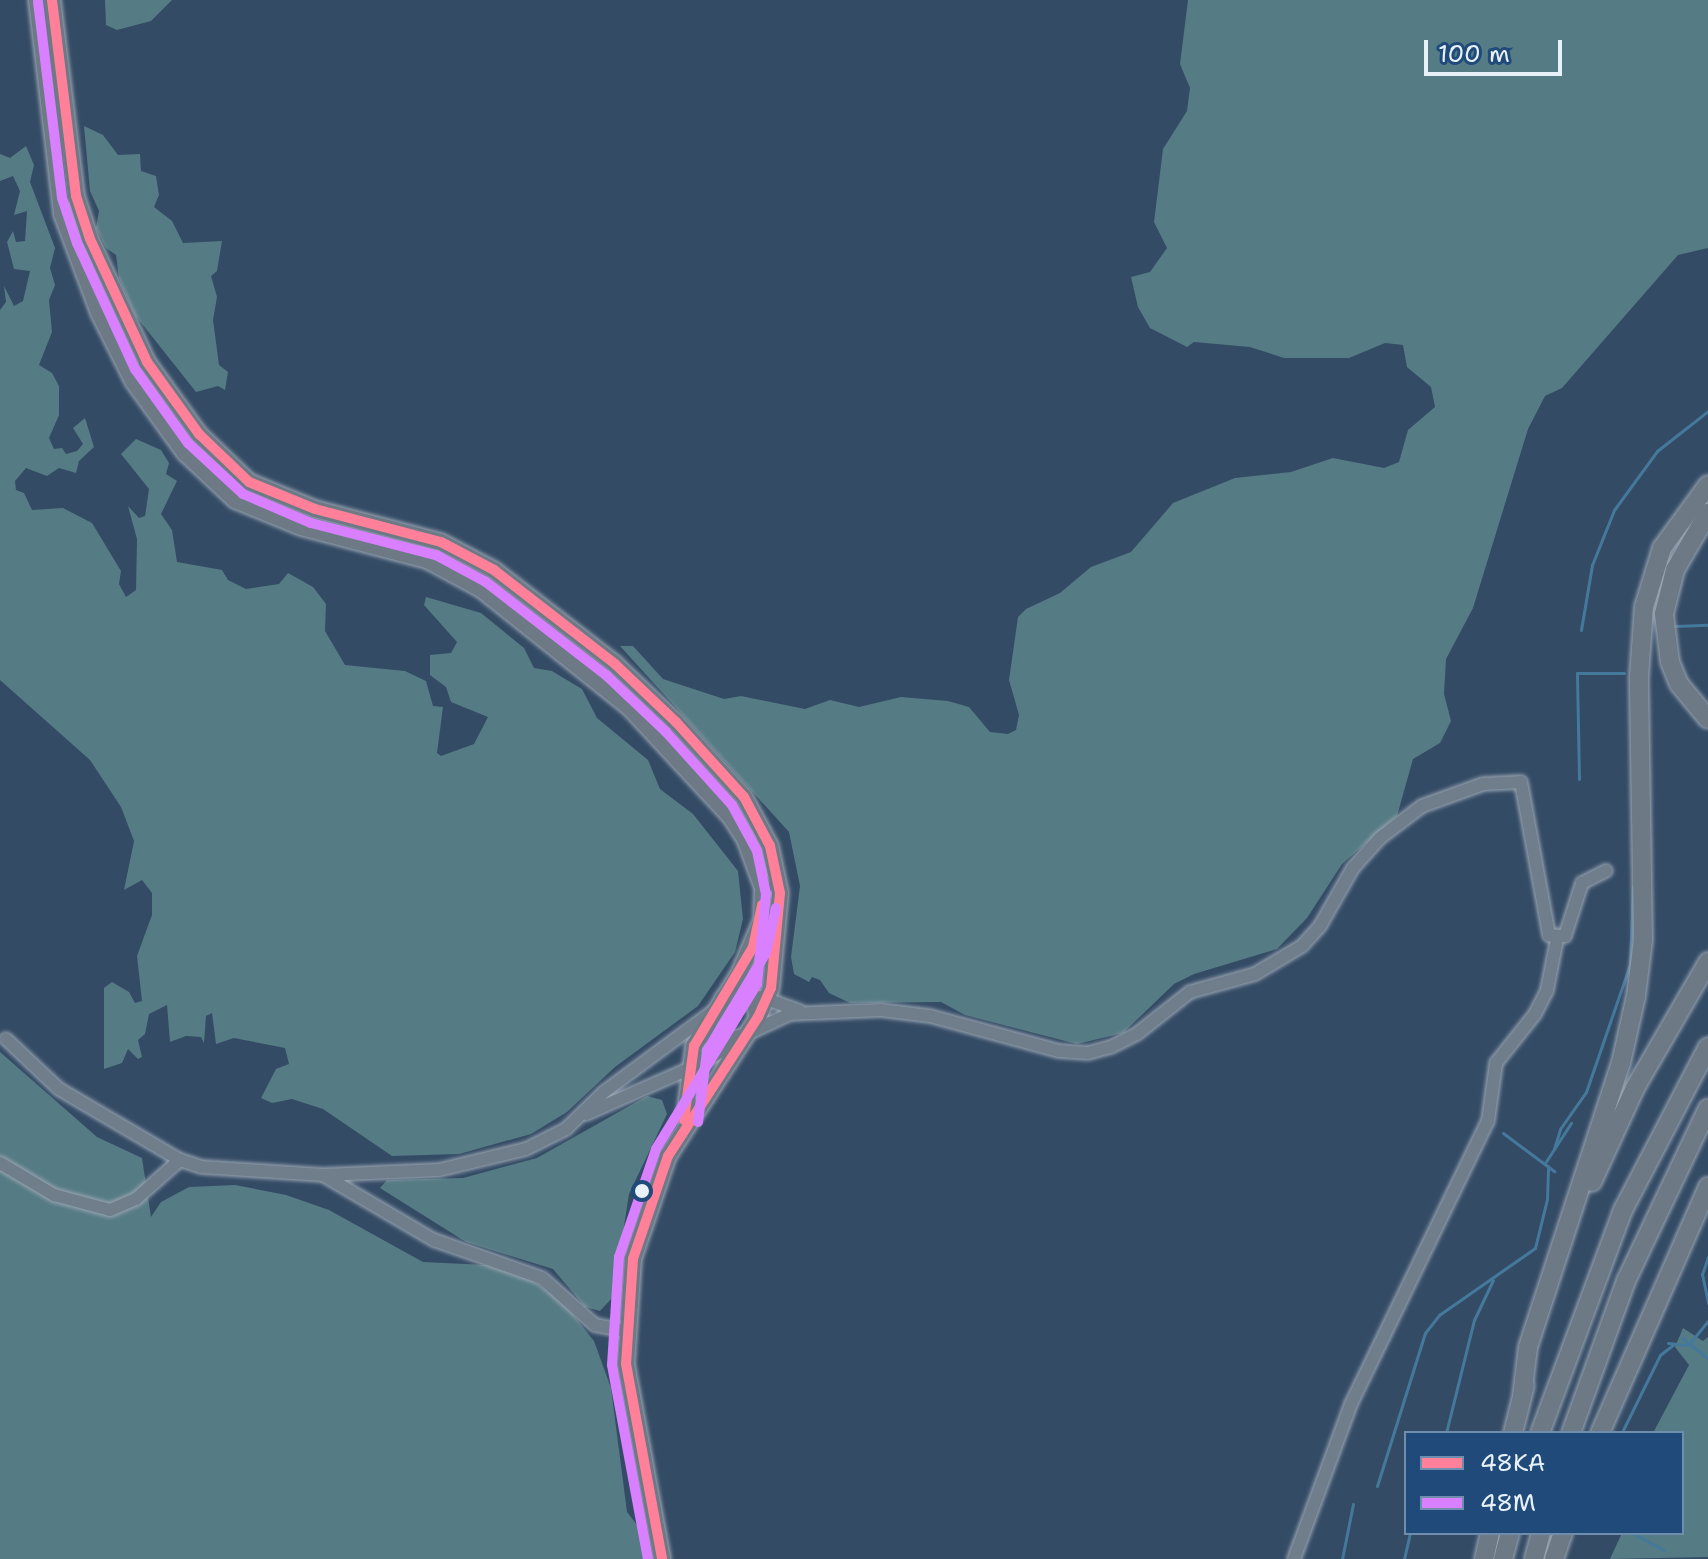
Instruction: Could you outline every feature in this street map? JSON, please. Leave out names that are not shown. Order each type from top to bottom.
[{"type":"highway","points":[[1522,1396],[1528,1347],[1621,1063],[1636,996],[1643,940],[1639,676],[1644,607],[1662,548],[1708,485]]},
{"type":"highway","points":[[1708,513],[1675,570],[1664,614],[1670,662],[1679,684],[1708,719]]},
{"type":"highway","points":[[1513,1431],[1558,1269],[1592,1182],[1641,1076],[1708,962]]},
{"type":"highway","points":[[1541,1431],[1622,1212],[1708,1047]]},
{"type":"highway","points":[[1572,1431],[1626,1281],[1708,1108]]},
{"type":"highway","points":[[1601,1431],[1643,1328],[1708,1187]]},
{"type":"highway","points":[[1643,1328],[1708,1212]]},
{"type":"highway","points":[[1484,1559],[1490,1535]]},
{"type":"highway","points":[[1503,1559],[1509,1535]]},
{"type":"highway","points":[[1534,1559],[1540,1535]]},
{"type":"highway","points":[[1554,1559],[1562,1535]]},
{"type":"main road","points":[[37,0],[62,214],[99,313],[159,419],[235,500],[301,527],[427,560],[481,589],[601,682],[663,741],[730,816],[763,888],[762,920],[753,947],[694,1046],[691,1090],[678,1137],[644,1218],[625,1331],[632,1416],[662,1559]]},
{"type":"main road","points":[[52,0],[76,196],[113,295],[173,400],[249,482],[315,509],[441,542],[494,570],[615,664],[676,722],[744,797],[770,846],[780,905],[759,997],[758,1017],[737,1040],[678,1137]]},
{"type":"main road","points":[[737,1040],[713,1040],[715,1010],[739,992],[759,997]]},
{"type":"main road","points":[[691,1068],[737,1040]]},
{"type":"street","points":[[737,1040],[779,1017],[803,1012],[898,1011],[1059,1051],[1088,1053],[1111,1047],[1138,1033],[1190,992],[1239,980],[1286,957],[1320,926],[1363,854],[1399,822],[1453,793],[1498,781],[1521,782],[1533,832],[1543,924],[1557,939]]},
{"type":"street","points":[[1294,1559],[1351,1404],[1488,1121],[1496,1063],[1535,1014],[1547,990],[1557,939],[1568,932],[1582,883],[1606,871]]},
{"type":"street","points":[[759,997],[803,1012]]},
{"type":"street","points":[[580,1118],[604,1092],[715,1010]]},
{"type":"street","points":[[6,1039],[59,1089],[180,1160],[201,1167],[323,1175],[460,1167],[526,1149],[580,1118],[691,1068]]},
{"type":"street","points":[[663,1078],[691,1090]]},
{"type":"street","points":[[0,1163],[54,1195],[110,1210],[136,1199],[180,1160]]},
{"type":"street","points":[[323,1175],[434,1240],[542,1278],[595,1325],[625,1331]]},
{"type":"green space","points":[[105,0],[172,0],[151,21],[117,30],[106,25]]},
{"type":"green space","points":[[1188,0],[1708,0],[1708,248],[1678,255],[1562,388],[1545,396],[1528,429],[1473,608],[1446,659],[1444,694],[1451,721],[1440,743],[1413,759],[1397,816],[1342,864],[1307,918],[1277,949],[1194,974],[1174,984],[1123,1033],[1077,1044],[965,1015],[941,1002],[850,1003],[829,993],[820,980],[812,977],[809,982],[794,974],[791,957],[800,886],[789,832],[620,646],[633,646],[663,679],[724,699],[741,696],[805,709],[830,700],[859,707],[901,697],[948,701],[969,707],[990,732],[1008,734],[1016,730],[1019,715],[1009,680],[1018,617],[1026,609],[1060,593],[1091,567],[1131,552],[1173,503],[1235,478],[1291,472],[1333,458],[1384,468],[1399,462],[1408,430],[1435,407],[1431,387],[1407,367],[1403,345],[1385,343],[1349,358],[1284,358],[1250,347],[1194,342],[1187,347],[1150,328],[1138,307],[1131,277],[1150,272],[1167,248],[1154,222],[1163,149],[1187,111],[1190,88],[1180,64]]},
{"type":"green space","points":[[84,126],[103,135],[118,155],[140,154],[141,171],[156,176],[159,195],[154,207],[172,221],[183,243],[222,241],[217,271],[211,276],[217,297],[213,320],[219,365],[228,372],[225,390],[218,386],[196,392],[135,315],[119,278],[116,255],[106,248],[96,228],[99,211],[90,191]]},
{"type":"green space","points":[[26,146],[34,165],[30,182],[55,248],[50,268],[55,285],[49,300],[52,332],[39,365],[52,373],[59,386],[59,415],[49,438],[54,449],[62,448],[66,454],[77,451],[83,444],[73,428],[85,418],[94,447],[79,461],[76,473],[59,468],[47,476],[26,468],[15,481],[16,490],[24,493],[32,510],[63,508],[92,523],[121,571],[119,584],[126,597],[136,590],[137,539],[128,506],[139,518],[145,516],[149,489],[121,454],[136,439],[161,450],[169,463],[166,474],[177,481],[161,514],[172,530],[177,562],[222,570],[228,580],[246,589],[279,584],[288,573],[313,587],[326,604],[325,631],[345,665],[405,671],[426,681],[433,706],[443,707],[437,753],[441,756],[474,744],[488,717],[451,702],[446,687],[430,675],[430,655],[451,653],[457,642],[424,605],[426,597],[481,613],[524,648],[534,668],[552,671],[582,689],[597,718],[648,760],[660,789],[693,814],[738,871],[743,919],[735,952],[698,1006],[615,1067],[567,1112],[531,1134],[459,1154],[392,1156],[323,1109],[292,1099],[272,1103],[261,1098],[276,1069],[289,1064],[285,1048],[234,1038],[216,1044],[212,1013],[206,1016],[204,1043],[201,1037],[186,1036],[170,1042],[167,1005],[149,1014],[145,1034],[138,1040],[142,1057],[138,1059],[128,1049],[122,1063],[104,1069],[104,988],[112,982],[129,992],[135,1003],[142,1001],[137,956],[152,915],[152,893],[142,880],[124,890],[134,841],[121,807],[90,760],[0,680],[0,310],[6,302],[4,286],[14,306],[23,301],[30,271],[14,269],[7,242],[13,231],[16,242],[25,241],[27,211],[14,215],[20,191],[13,176],[0,181],[0,154],[10,158]]},
{"type":"green space","points":[[0,1052],[97,1137],[142,1158],[151,1217],[161,1202],[189,1187],[235,1185],[286,1195],[329,1210],[423,1262],[487,1265],[531,1280],[563,1302],[594,1341],[611,1388],[627,1512],[641,1530],[648,1559],[0,1559]]},
{"type":"green space","points":[[647,1096],[662,1100],[667,1114],[629,1194],[613,1297],[600,1311],[585,1307],[553,1269],[466,1242],[380,1188],[387,1180],[463,1178],[537,1158]]},
{"type":"green space","points":[[1683,1328],[1703,1341],[1708,1337],[1708,1557],[1610,1559],[1621,1535],[1684,1535],[1684,1431],[1654,1431],[1689,1365],[1675,1347]]},
{"type":"waterway","points":[[1581,630],[1592,565],[1614,510],[1657,451],[1708,411]]},
{"type":"waterway","points":[[1675,626],[1708,625]]},
{"type":"waterway","points":[[1579,779],[1577,673],[1624,673]]},
{"type":"waterway","points":[[1554,1149],[1560,1129],[1586,1092],[1630,964],[1633,886]]},
{"type":"waterway","points":[[1545,1163],[1571,1123]]},
{"type":"waterway","points":[[1503,1133],[1554,1171]]},
{"type":"waterway","points":[[1377,1486],[1425,1333],[1439,1315],[1535,1248],[1547,1199],[1548,1166]]},
{"type":"waterway","points":[[1708,1257],[1702,1274],[1708,1303]]},
{"type":"waterway","points":[[1446,1431],[1474,1320],[1493,1280]]},
{"type":"waterway","points":[[1690,1343],[1708,1321]]},
{"type":"waterway","points":[[1682,1338],[1708,1358]]},
{"type":"waterway","points":[[1668,1343],[1687,1345]]},
{"type":"waterway","points":[[1623,1430],[1660,1355],[1674,1344]]},
{"type":"waterway","points":[[1342,1559],[1353,1504]]},
{"type":"waterway","points":[[1404,1559],[1410,1535]]},
{"type":"waterway","points":[[1637,1535],[1664,1550]]},
{"type":"transit line","name":"48KA","points":[[52,0],[76,196],[90,239],[147,362],[199,434],[249,482],[315,509],[441,542],[494,570],[615,664],[676,722],[744,797],[770,846],[780,893],[771,988],[758,1017],[668,1156],[633,1259],[626,1364],[662,1559]]},
{"type":"transit line","name":"48M","points":[[38,2],[62,198],[77,243],[135,369],[188,443],[243,494],[311,523],[436,555],[486,582],[606,675],[666,732],[732,805],[757,851],[766,894],[757,984],[656,1149],[619,1257],[612,1365],[648,1559]]},
{"type":"transit line","name":"48KA","points":[[684,1120],[694,1046],[753,947],[762,905]]},
{"type":"transit line","name":"48M","points":[[698,1122],[707,1051],[766,953],[776,908]]}]
